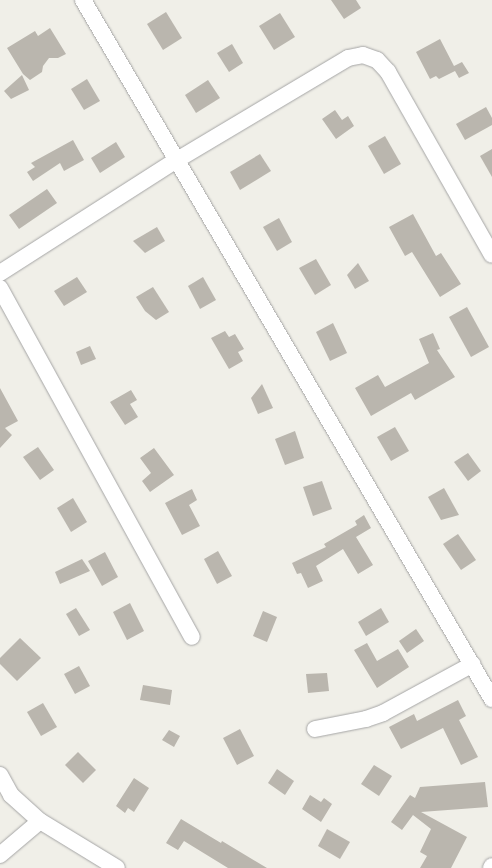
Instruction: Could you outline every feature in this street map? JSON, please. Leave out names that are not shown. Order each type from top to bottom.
[{"type":"street","points":[[82,0],[492,699]]},
{"type":"street","points":[[0,273],[177,160],[348,58],[363,55],[377,60],[388,72],[492,256]]},
{"type":"street","points":[[0,288],[192,637]]},
{"type":"street","points":[[315,729],[366,719],[382,713],[473,664]]},
{"type":"street","points":[[0,775],[11,795],[40,821],[117,868]]},
{"type":"street","points":[[0,855],[40,821]]},
{"type":"building","points":[[331,0],[356,0],[361,8],[344,19]]},
{"type":"building","points":[[166,12],[182,38],[163,50],[147,24]]},
{"type":"building","points":[[280,13],[295,37],[274,50],[259,26]]},
{"type":"building","points":[[50,28],[66,54],[58,58],[49,58],[43,66],[42,72],[30,80],[23,74],[7,48],[35,31],[38,36]]},
{"type":"building","points":[[440,39],[454,66],[462,62],[469,73],[459,78],[455,71],[439,79],[436,76],[430,79],[416,52]]},
{"type":"building","points":[[232,44],[243,63],[229,72],[217,53]]},
{"type":"building","points":[[22,75],[29,90],[11,99],[4,91]]},
{"type":"building","points":[[87,79],[100,101],[84,110],[71,89]]},
{"type":"building","points":[[208,80],[220,98],[196,113],[185,95]]},
{"type":"building","points":[[486,107],[492,118],[492,125],[465,140],[456,124]]},
{"type":"building","points":[[335,110],[342,120],[348,116],[354,126],[336,139],[322,119]]},
{"type":"building","points":[[385,136],[401,164],[384,174],[368,146]]},
{"type":"building","points":[[73,140],[84,160],[64,171],[60,163],[33,181],[27,172],[35,167],[31,163]]},
{"type":"building","points":[[116,142],[125,157],[100,173],[91,158]]},
{"type":"building","points":[[492,149],[492,177],[480,156]]},
{"type":"building","points":[[260,154],[271,171],[240,190],[230,172]]},
{"type":"building","points":[[47,189],[57,203],[19,229],[9,215]]},
{"type":"building","points":[[413,214],[436,256],[441,253],[461,284],[440,297],[412,252],[405,256],[389,227]]},
{"type":"building","points":[[279,218],[292,242],[277,251],[263,227]]},
{"type":"building","points":[[157,227],[165,241],[145,253],[133,241]]},
{"type":"building","points":[[316,259],[331,285],[315,295],[299,268]]},
{"type":"building","points":[[358,263],[369,281],[355,289],[347,275]]},
{"type":"building","points":[[77,277],[87,292],[64,306],[54,291]]},
{"type":"building","points":[[203,277],[216,300],[200,309],[188,286]]},
{"type":"building","points":[[153,287],[169,312],[156,320],[145,311],[136,297]]},
{"type":"building","points":[[467,307],[489,347],[471,357],[449,317]]},
{"type":"building","points":[[333,323],[347,353],[330,361],[316,332]]},
{"type":"building","points":[[225,331],[229,337],[235,334],[244,349],[238,352],[243,361],[229,369],[211,338]]},
{"type":"building","points":[[433,333],[440,349],[437,350],[455,377],[415,400],[411,393],[371,416],[355,388],[378,375],[385,387],[429,363],[419,339]]},
{"type":"building","points":[[90,346],[96,359],[81,365],[76,352]]},
{"type":"building","points":[[262,384],[273,408],[258,414],[251,398]]},
{"type":"building","points":[[0,388],[18,421],[5,428],[12,435],[0,448]]},
{"type":"building","points":[[131,390],[137,400],[130,404],[138,417],[125,425],[110,402]]},
{"type":"building","points":[[395,427],[409,451],[391,461],[377,437]]},
{"type":"building","points":[[295,431],[304,458],[285,465],[275,439]]},
{"type":"building","points":[[38,447],[54,470],[40,480],[23,457]]},
{"type":"building","points":[[154,448],[174,475],[150,492],[142,481],[151,473],[140,458]]},
{"type":"building","points":[[468,453],[481,471],[468,481],[454,462]]},
{"type":"building","points":[[322,481],[332,509],[313,516],[303,487]]},
{"type":"building","points":[[444,488],[459,515],[441,520],[428,497]]},
{"type":"building","points":[[192,489],[197,500],[189,505],[200,526],[182,535],[165,503]]},
{"type":"building","points":[[73,498],[87,522],[71,532],[57,508]]},
{"type":"building","points":[[364,515],[371,528],[356,537],[373,565],[358,574],[343,549],[316,566],[323,581],[308,588],[301,573],[297,574],[292,563],[326,547],[324,544],[357,525],[355,521]]},
{"type":"building","points":[[458,534],[476,560],[461,570],[443,544]]},
{"type":"building","points":[[218,551],[232,576],[217,584],[204,559]]},
{"type":"building","points":[[105,552],[118,577],[102,586],[88,561]]},
{"type":"building","points":[[82,559],[90,571],[60,584],[55,572]]},
{"type":"building","points":[[130,603],[144,631],[127,640],[113,612]]},
{"type":"building","points":[[76,608],[90,630],[79,636],[66,614]]},
{"type":"building","points":[[381,608],[389,622],[366,636],[358,622]]},
{"type":"building","points":[[263,611],[277,617],[267,642],[253,636]]},
{"type":"building","points":[[416,629],[424,641],[407,653],[399,641]]},
{"type":"building","points":[[20,638],[41,658],[17,681],[0,664],[0,658]]},
{"type":"building","points":[[367,643],[377,661],[398,649],[409,667],[377,688],[354,650]]},
{"type":"building","points":[[79,666],[90,686],[75,694],[64,674]]},
{"type":"building","points":[[327,673],[329,691],[308,693],[306,674]]},
{"type":"building","points":[[143,685],[172,690],[170,705],[140,700]]},
{"type":"building","points":[[458,700],[466,716],[459,720],[478,757],[461,765],[443,728],[401,749],[389,727],[414,714],[417,721]]},
{"type":"building","points":[[43,703],[57,727],[41,736],[27,712]]},
{"type":"building","points":[[240,729],[254,756],[237,765],[223,738]]},
{"type":"building","points":[[169,730],[180,736],[174,747],[162,740]]},
{"type":"building","points":[[78,752],[96,770],[83,783],[65,765]]},
{"type":"building","points":[[374,765],[392,776],[379,796],[361,784]]},
{"type":"building","points":[[277,769],[294,781],[285,795],[268,783]]},
{"type":"building","points":[[134,778],[149,788],[134,812],[128,808],[125,813],[116,806]]},
{"type":"building","points":[[485,782],[488,807],[421,812],[467,837],[451,868],[420,868],[427,856],[420,852],[431,829],[413,815],[402,830],[391,822],[410,795],[415,798],[420,787]]},
{"type":"building","points":[[310,795],[321,802],[324,798],[332,804],[321,822],[302,809]]},
{"type":"building","points":[[181,819],[267,868],[228,868],[184,841],[178,850],[166,843]]},
{"type":"building","points":[[327,829],[350,842],[340,859],[318,846]]}]
